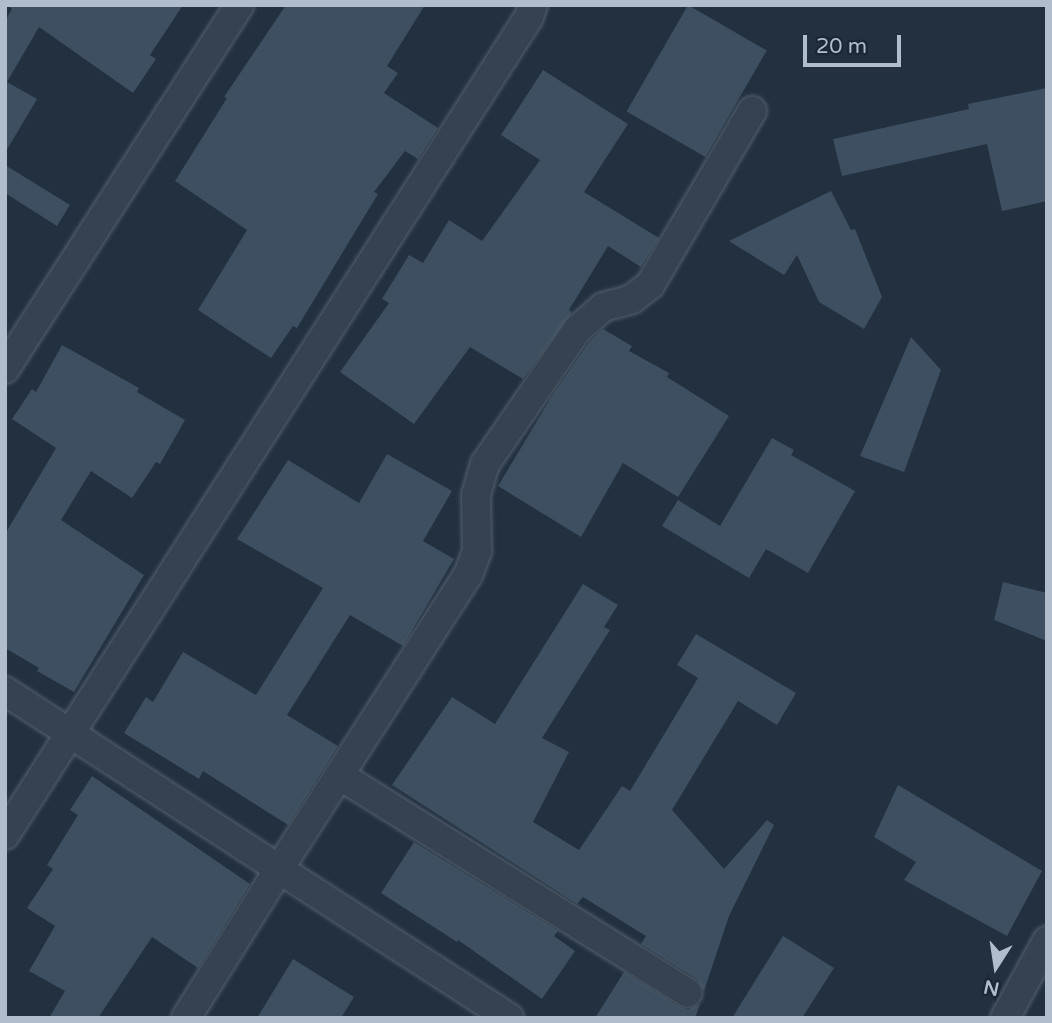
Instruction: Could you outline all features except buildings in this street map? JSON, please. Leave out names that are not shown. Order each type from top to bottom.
[{"type":"street","points":[[5,369],[240,5]]},
{"type":"street","points":[[5,835],[529,18],[533,5]]},
{"type":"street","points":[[186,1018],[468,575],[477,551],[476,495],[491,454],[577,330],[603,307],[632,299],[650,285],[752,111]]},
{"type":"street","points":[[5,691],[509,1018]]},
{"type":"street","points":[[339,775],[688,993]]},
{"type":"street","points":[[1006,1017],[1047,942]]}]
